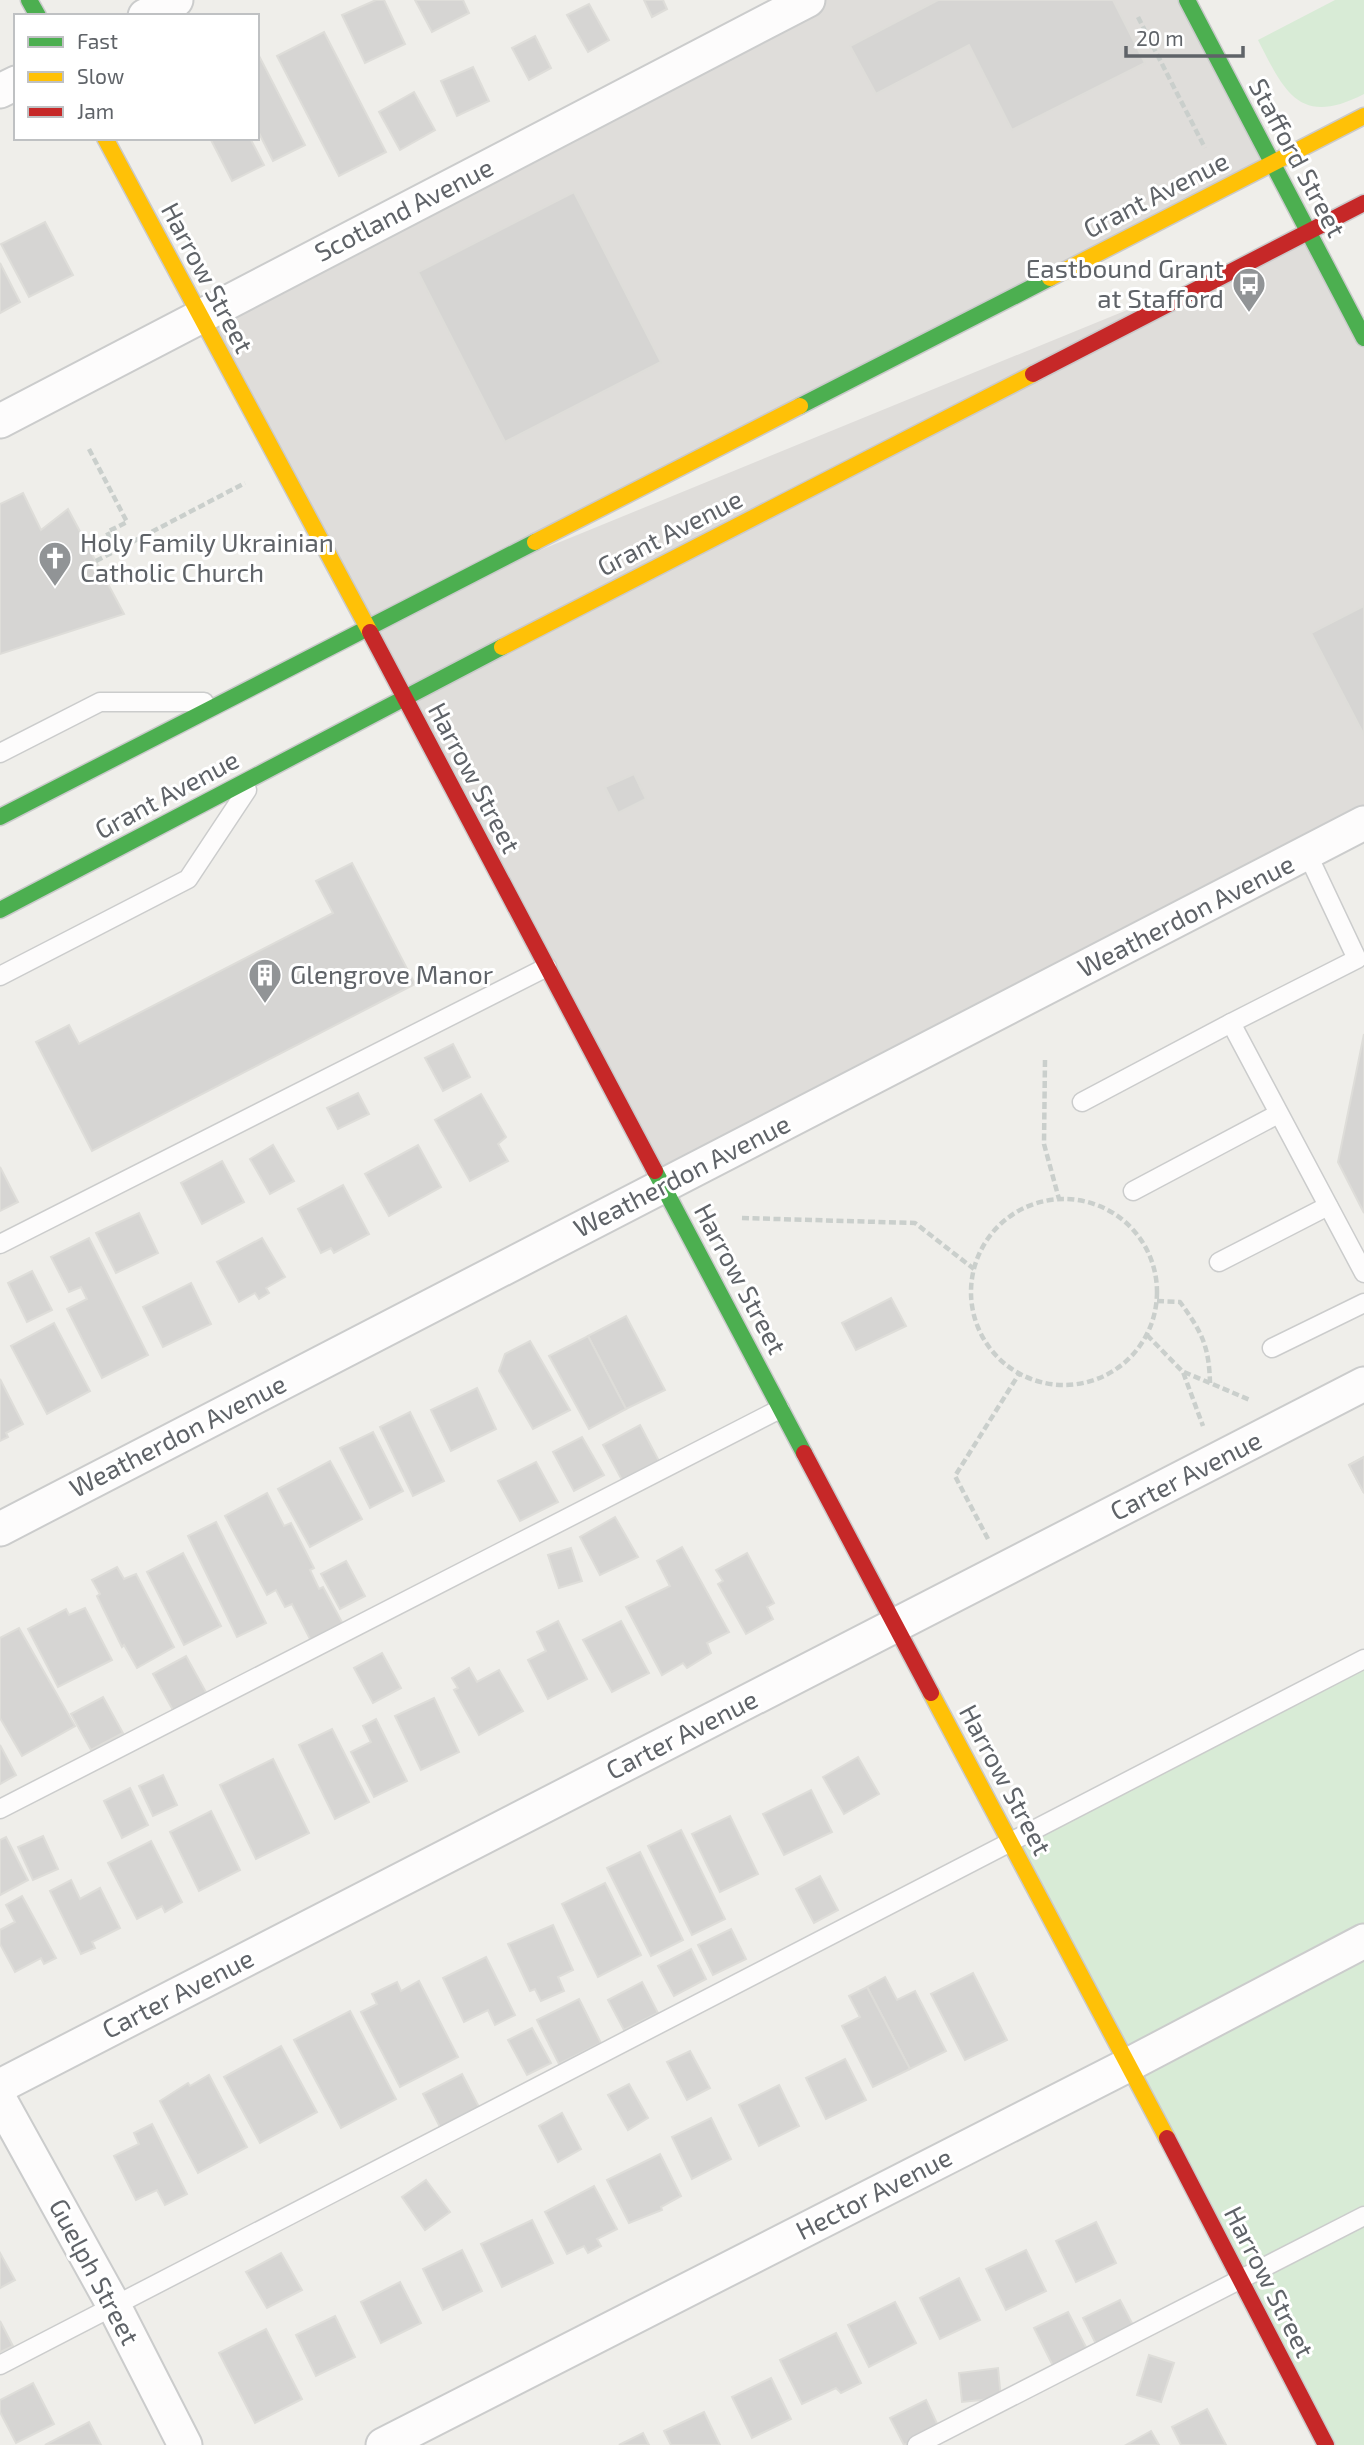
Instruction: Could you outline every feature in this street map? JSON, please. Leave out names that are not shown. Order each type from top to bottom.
[{"type":"main road","name":"Stafford Street","points":[[1187,0],[1364,338]]},
{"type":"main road","name":"Grant Avenue","points":[[0,817],[1364,116]]},
{"type":"main road","name":"Harrow Street","points":[[106,140],[178,269],[199,317],[368,629],[663,1186],[1241,2279],[1326,2445]]},
{"type":"main road","name":"Grant Avenue","points":[[0,910],[404,697],[1364,202]]},
{"type":"street","points":[[149,14],[176,0]]},
{"type":"street","name":"Scotland Avenue","points":[[0,421],[808,0]]},
{"type":"street","name":"Weatherdon Avenue","points":[[0,1529],[1364,823]]},
{"type":"street","name":"Carter Avenue","points":[[0,2086],[1364,1384]]},
{"type":"street","name":"Hector Avenue","points":[[383,2445],[1128,2065],[1364,1941]]},
{"type":"street","name":"Guelph Street","points":[[0,2100],[114,2306],[185,2445]]},
{"type":"lane","points":[[0,753],[100,702],[222,702]]},
{"type":"lane","points":[[0,976],[188,879],[255,777]]},
{"type":"lane","points":[[1082,1102],[1357,959],[1307,853]]},
{"type":"lane","points":[[0,1244],[547,967]]},
{"type":"lane","points":[[1231,1024],[1364,1273]]},
{"type":"lane","points":[[1133,1191],[1278,1114]]},
{"type":"lane","points":[[1219,1262],[1328,1206]]},
{"type":"lane","points":[[1272,1349],[1364,1303]]},
{"type":"lane","points":[[0,1809],[780,1409]]},
{"type":"lane","points":[[0,2365],[1364,1659]]},
{"type":"lane","points":[[916,2445],[1364,2216]]},
{"type":"path","points":[[1138,17],[1205,148]]},
{"type":"path","points":[[89,449],[127,522],[107,532],[117,550]]},
{"type":"path","points":[[96,562],[249,481]]},
{"type":"path","points":[[1045,1060],[1044,1144],[1059,1199]]},
{"type":"path","points":[[1059,1199],[1087,1202],[1113,1213],[1135,1230],[1150,1254],[1157,1281],[1157,1301],[1147,1335],[1133,1356],[1114,1371],[1091,1382],[1055,1384],[1019,1374],[995,1355],[979,1329],[971,1300],[974,1269],[982,1247],[996,1228],[1015,1213],[1036,1203],[1059,1199]]},
{"type":"path","points":[[743,1218],[915,1223],[974,1269]]},
{"type":"path","points":[[1157,1301],[1180,1302],[1199,1327],[1209,1353],[1210,1383]]},
{"type":"path","points":[[1147,1335],[1183,1372],[1251,1401]]},
{"type":"path","points":[[1183,1372],[1204,1430]]},
{"type":"path","points":[[988,1540],[955,1476],[1019,1374]]},
{"type":"shaded area","points":[[808,0],[1187,0],[1272,163],[455,585],[1259,256],[1308,231],[1364,338],[1364,823],[663,1186],[199,317]]},
{"type":"green space","points":[[1335,0],[1364,0],[1364,94],[1324,107],[1309,105],[1297,99],[1287,89],[1258,40]]},
{"type":"green space","points":[[1364,1659],[1364,2445],[1326,2445],[1010,1843]]},
{"type":"building","points":[[376,0],[384,0],[405,44],[365,63],[342,15]]},
{"type":"building","points":[[415,0],[463,0],[469,13],[432,32]]},
{"type":"building","points":[[644,0],[663,0],[667,9],[652,17]]},
{"type":"building","points":[[938,0],[1113,0],[1145,63],[1012,130],[969,45],[876,94],[850,46]]},
{"type":"building","points":[[589,4],[609,40],[588,52],[567,15]]},
{"type":"building","points":[[324,32],[386,152],[339,176],[277,56]]},
{"type":"building","points":[[535,36],[551,68],[529,80],[512,48]]},
{"type":"building","points":[[259,56],[305,145],[273,161],[259,133]]},
{"type":"building","points":[[473,67],[489,101],[457,116],[441,81]]},
{"type":"building","points":[[414,92],[435,130],[400,150],[379,112]]},
{"type":"building","points":[[211,140],[251,140],[264,165],[232,181]]},
{"type":"building","points":[[574,192],[661,362],[505,442],[418,272]]},
{"type":"building","points":[[45,222],[73,275],[29,297],[1,244]]},
{"type":"building","points":[[0,263],[20,302],[0,313]]},
{"type":"building","name":"Holy Family Ukrainian Catholic Church","points":[[23,493],[41,530],[68,509],[124,614],[0,654],[0,504]]},
{"type":"building","points":[[1364,606],[1364,735],[1311,633]]},
{"type":"building","points":[[634,774],[646,799],[618,813],[605,787]]},
{"type":"building","name":"Glengrove Manor","points":[[352,863],[415,984],[92,1151],[36,1042],[69,1025],[79,1044],[333,913],[316,881]]},
{"type":"building","points":[[1364,1034],[1364,1213],[1338,1162]]},
{"type":"building","points":[[453,1044],[470,1077],[443,1091],[425,1058]]},
{"type":"building","points":[[358,1093],[369,1114],[338,1129],[327,1108]]},
{"type":"building","points":[[481,1094],[506,1137],[498,1144],[508,1161],[470,1181],[435,1120]]},
{"type":"building","points":[[273,1145],[294,1181],[270,1194],[250,1159]]},
{"type":"building","points":[[418,1145],[441,1187],[389,1216],[365,1174]]},
{"type":"building","points":[[222,1161],[244,1202],[202,1224],[181,1183]]},
{"type":"building","points":[[0,1167],[18,1202],[0,1211]]},
{"type":"building","points":[[343,1185],[369,1234],[334,1253],[331,1248],[321,1253],[298,1209]]},
{"type":"building","points":[[139,1213],[158,1253],[116,1273],[96,1233]]},
{"type":"building","points":[[89,1238],[148,1355],[102,1378],[67,1309],[87,1299],[81,1287],[69,1292],[51,1257]]},
{"type":"building","points":[[262,1238],[285,1277],[266,1288],[269,1293],[259,1299],[255,1293],[239,1302],[217,1262]]},
{"type":"building","points":[[32,1271],[52,1310],[27,1322],[8,1283]]},
{"type":"building","points":[[191,1283],[211,1324],[163,1347],[143,1307]]},
{"type":"building","points":[[891,1298],[906,1326],[856,1350],[842,1323]]},
{"type":"building","points":[[626,1316],[665,1390],[626,1409],[588,1336]]},
{"type":"building","points":[[54,1323],[90,1391],[47,1414],[11,1346]]},
{"type":"building","points":[[588,1336],[626,1409],[589,1429],[549,1356]]},
{"type":"building","points":[[530,1341],[570,1410],[533,1429],[499,1371],[505,1354]]},
{"type":"building","points":[[0,1379],[23,1424],[6,1433],[8,1437],[0,1441]]},
{"type":"building","points":[[477,1388],[496,1429],[451,1451],[431,1410]]},
{"type":"building","points":[[410,1412],[444,1481],[413,1496],[380,1427]]},
{"type":"building","points":[[640,1425],[659,1461],[622,1480],[603,1445]]},
{"type":"building","points":[[373,1432],[403,1491],[370,1508],[340,1448]]},
{"type":"building","points":[[582,1437],[604,1475],[574,1491],[553,1452]]},
{"type":"building","points":[[1364,1457],[1364,1493],[1349,1465]]},
{"type":"building","points":[[1364,1457],[1364,1493],[1349,1465]]},
{"type":"building","points":[[330,1461],[362,1519],[310,1547],[278,1489]]},
{"type":"building","points":[[536,1462],[558,1502],[520,1521],[498,1481]]},
{"type":"building","points":[[267,1493],[284,1526],[291,1523],[314,1568],[310,1570],[319,1589],[323,1587],[343,1624],[311,1641],[292,1604],[285,1607],[276,1590],[267,1595],[225,1516]]},
{"type":"building","points":[[615,1517],[638,1557],[600,1575],[580,1537]]},
{"type":"building","points":[[216,1522],[266,1623],[237,1637],[188,1536]]},
{"type":"building","points":[[682,1547],[729,1632],[707,1643],[711,1653],[687,1668],[683,1663],[662,1675],[626,1607],[670,1586],[657,1561]]},
{"type":"building","points":[[571,1548],[582,1581],[559,1588],[548,1555]]},
{"type":"building","points":[[183,1553],[221,1626],[184,1645],[147,1572]]},
{"type":"building","points":[[747,1553],[774,1603],[767,1607],[773,1619],[746,1634],[718,1584],[723,1581],[716,1570]]},
{"type":"building","points":[[346,1561],[365,1596],[340,1609],[321,1574]]},
{"type":"building","points":[[117,1567],[124,1579],[136,1574],[174,1647],[137,1668],[124,1645],[122,1647],[92,1580]]},
{"type":"building","points":[[85,1608],[112,1660],[58,1687],[28,1629],[66,1609],[69,1615]]},
{"type":"building","points":[[558,1621],[587,1679],[548,1699],[528,1660],[546,1651],[537,1632]]},
{"type":"building","points":[[621,1621],[649,1673],[612,1692],[583,1640]]},
{"type":"building","points":[[19,1628],[75,1726],[22,1756],[0,1718],[0,1638]]},
{"type":"building","points":[[382,1653],[401,1688],[373,1703],[354,1668]]},
{"type":"building","points":[[186,1656],[207,1694],[174,1712],[153,1674]]},
{"type":"building","points":[[469,1668],[477,1682],[499,1670],[523,1711],[479,1735],[454,1690],[458,1688],[452,1678]]},
{"type":"building","points":[[103,1697],[123,1733],[91,1750],[71,1714]]},
{"type":"building","points":[[434,1698],[459,1752],[421,1770],[395,1716]]},
{"type":"building","points":[[376,1719],[407,1781],[374,1797],[351,1752],[371,1742],[363,1726]]},
{"type":"building","points":[[332,1729],[369,1802],[335,1819],[299,1745]]},
{"type":"building","points":[[0,1745],[16,1775],[0,1784]]},
{"type":"building","points":[[858,1757],[879,1794],[844,1814],[823,1777]]},
{"type":"building","points":[[273,1759],[309,1833],[256,1859],[220,1785]]},
{"type":"building","points":[[163,1775],[177,1805],[153,1816],[139,1786]]},
{"type":"building","points":[[130,1788],[148,1825],[122,1838],[104,1801]]},
{"type":"building","points":[[811,1790],[832,1832],[784,1855],[763,1814]]},
{"type":"building","points":[[211,1811],[240,1870],[199,1891],[170,1832]]},
{"type":"building","points":[[730,1816],[758,1874],[720,1892],[692,1834]]},
{"type":"building","points":[[681,1830],[725,1919],[692,1935],[648,1846]]},
{"type":"building","points":[[43,1836],[58,1869],[33,1880],[18,1847]]},
{"type":"building","points":[[6,1837],[28,1880],[0,1895],[0,1840]]},
{"type":"building","points":[[151,1841],[182,1902],[165,1912],[162,1906],[137,1919],[108,1863]]},
{"type":"building","points":[[640,1852],[683,1940],[651,1956],[607,1868]]},
{"type":"building","points":[[820,1876],[838,1910],[814,1923],[796,1889]]},
{"type":"building","points":[[71,1880],[80,1899],[100,1888],[120,1928],[92,1942],[95,1948],[81,1954],[50,1891]]},
{"type":"building","points":[[605,1883],[641,1955],[598,1977],[562,1904]]},
{"type":"building","points":[[22,1896],[56,1958],[44,1964],[41,1958],[15,1972],[0,1944],[0,1930],[15,1922],[6,1905]]},
{"type":"building","points":[[553,1925],[573,1970],[558,1977],[564,1991],[541,2001],[535,1989],[530,1991],[508,1944]]},
{"type":"building","points":[[731,1929],[746,1959],[713,1975],[698,1945]]},
{"type":"building","points":[[691,1949],[706,1979],[674,1996],[658,1966]]},
{"type":"building","points":[[486,1957],[515,2015],[495,2025],[488,2010],[464,2022],[443,1978]]},
{"type":"building","points":[[973,1973],[1007,2040],[965,2060],[931,1994]]},
{"type":"building","points":[[885,1977],[897,2000],[915,1991],[946,2051],[910,2069],[867,1987]]},
{"type":"building","points":[[419,1981],[458,2057],[400,2087],[361,2012],[377,2004],[372,1994],[397,1982],[401,1991]]},
{"type":"building","points":[[642,1982],[658,2013],[624,2030],[608,2000]]},
{"type":"building","points":[[867,1987],[910,2069],[873,2087],[842,2026],[860,2017],[849,1996]]},
{"type":"building","points":[[579,1999],[601,2043],[559,2064],[537,2020]]},
{"type":"building","points":[[350,2011],[396,2099],[341,2128],[294,2040]]},
{"type":"building","points":[[532,2028],[551,2063],[527,2075],[508,2040]]},
{"type":"building","points":[[281,2046],[317,2112],[260,2143],[224,2077]]},
{"type":"building","points":[[690,2051],[710,2088],[687,2100],[667,2062]]},
{"type":"building","points":[[845,2059],[866,2100],[826,2119],[806,2078]]},
{"type":"building","points":[[462,2074],[481,2111],[442,2131],[423,2094]]},
{"type":"building","points":[[209,2075],[247,2147],[198,2173],[160,2101],[188,2083],[190,2086]]},
{"type":"building","points":[[629,2084],[648,2118],[628,2130],[608,2095]]},
{"type":"building","points":[[779,2085],[799,2126],[759,2146],[739,2105]]},
{"type":"building","points":[[562,2113],[581,2149],[558,2162],[539,2126]]},
{"type":"building","points":[[711,2118],[731,2159],[692,2179],[672,2137]]},
{"type":"building","points":[[152,2124],[187,2194],[165,2205],[157,2190],[136,2200],[114,2156],[139,2144],[134,2133]]},
{"type":"building","points":[[660,2154],[681,2196],[661,2207],[662,2210],[629,2223],[607,2180]]},
{"type":"building","points":[[426,2180],[450,2212],[425,2230],[402,2197]]},
{"type":"building","points":[[594,2186],[617,2229],[597,2239],[601,2246],[588,2253],[584,2246],[567,2254],[545,2212]]},
{"type":"building","points":[[532,2220],[553,2263],[502,2287],[481,2244]]},
{"type":"building","points":[[1096,2222],[1116,2263],[1076,2282],[1056,2241]]},
{"type":"building","points":[[462,2250],[482,2291],[443,2310],[423,2269]]},
{"type":"building","points":[[1026,2250],[1046,2291],[1006,2310],[986,2269]]},
{"type":"building","points":[[0,2253],[15,2280],[0,2288]]},
{"type":"building","points":[[281,2253],[302,2290],[267,2308],[246,2272]]},
{"type":"building","points":[[959,2278],[980,2320],[940,2339],[920,2298]]},
{"type":"building","points":[[400,2282],[421,2323],[381,2343],[361,2302]]},
{"type":"building","points":[[1120,2300],[1134,2327],[1097,2346],[1083,2318]]},
{"type":"building","points":[[895,2302],[916,2343],[869,2367],[848,2325]]},
{"type":"building","points":[[1068,2312],[1088,2351],[1054,2368],[1034,2328]]},
{"type":"building","points":[[335,2316],[355,2357],[316,2376],[296,2335]]},
{"type":"building","points":[[0,2321],[13,2346],[0,2352]]},
{"type":"building","points":[[266,2329],[302,2399],[255,2423],[219,2353]]},
{"type":"building","points":[[836,2333],[861,2383],[841,2393],[836,2388],[802,2404],[780,2360]]},
{"type":"building","points":[[1149,2355],[1174,2363],[1161,2402],[1137,2395]]},
{"type":"building","points":[[998,2368],[1001,2398],[962,2402],[959,2373]]},
{"type":"building","points":[[771,2378],[791,2419],[752,2438],[732,2397]]},
{"type":"building","points":[[33,2383],[54,2424],[16,2443],[0,2412],[0,2400]]},
{"type":"building","points":[[926,2400],[940,2430],[904,2445],[890,2418]]},
{"type":"building","points":[[1207,2409],[1226,2445],[1181,2445],[1172,2427]]},
{"type":"building","points":[[704,2412],[720,2445],[671,2445],[664,2431]]},
{"type":"building","points":[[89,2422],[101,2445],[45,2445]]},
{"type":"building","points":[[1151,2431],[1159,2445],[1126,2445]]},
{"type":"building","points":[[643,2433],[649,2445],[619,2445]]},
{"type":"traffic: fast","points":[[29,0],[37,14]]},
{"type":"traffic: fast","points":[[1187,0],[1364,338]]},
{"type":"traffic: fast","points":[[800,406],[1050,278]]},
{"type":"traffic: fast","points":[[0,817],[535,542]]},
{"type":"traffic: fast","points":[[0,910],[502,647]]},
{"type":"traffic: fast","points":[[655,1171],[804,1453]]},
{"type":"traffic: slow","points":[[1050,278],[1364,116]]},
{"type":"traffic: slow","points":[[106,140],[370,632]]},
{"type":"traffic: slow","points":[[502,647],[1033,374]]},
{"type":"traffic: slow","points":[[535,542],[800,406]]},
{"type":"traffic: slow","points":[[931,1693],[1167,2138]]},
{"type":"traffic: jam","points":[[1033,374],[1364,203]]},
{"type":"traffic: jam","points":[[370,632],[655,1171]]},
{"type":"traffic: jam","points":[[804,1453],[931,1693]]},
{"type":"traffic: jam","points":[[1167,2138],[1326,2445]]},
{"type":"place","name":"Eastbound Grant at Stafford","points":[[1249,314]]},
{"type":"place","name":"Holy Family Ukrainian Catholic Church","points":[[55,588]]},
{"type":"place","name":"Glengrove Manor","points":[[265,1005]]}]
